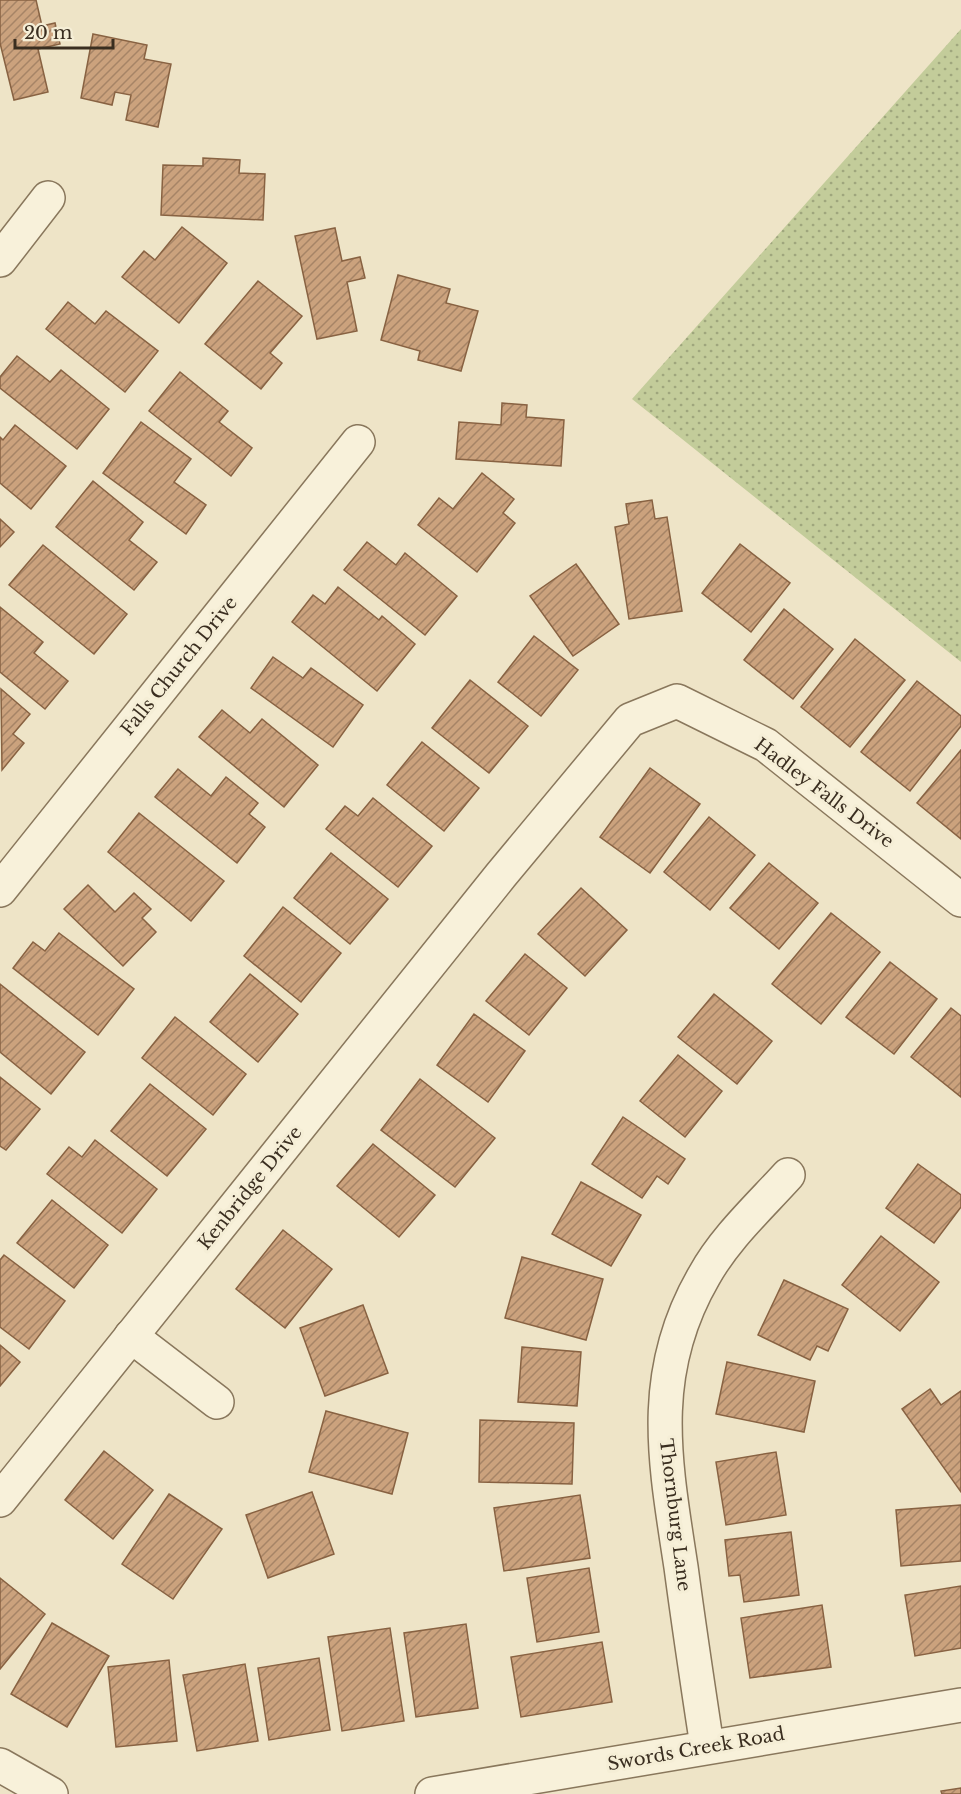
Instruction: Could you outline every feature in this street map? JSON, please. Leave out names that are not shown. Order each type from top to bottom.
[{"type":"street","points":[[0,260],[48,198]]},
{"type":"street","name":"Falls Church Drive","points":[[0,890],[358,442]]},
{"type":"street","name":"Hadley Falls Drive","points":[[501,875],[630,720],[677,701],[766,745],[961,900]]},
{"type":"street","name":"Kenbridge Drive","points":[[0,1500],[501,875]]},
{"type":"street","name":"Thornburg Lane","points":[[707,1746],[666,1473],[664,1409],[667,1378],[681,1323],[704,1275],[737,1230],[788,1175]]},
{"type":"street","points":[[131,1336],[217,1402]]},
{"type":"street","name":"Swords Creek Road","points":[[432,1794],[961,1705]]},
{"type":"street","points":[[0,1765],[51,1794]]},
{"type":"green space","points":[[961,29],[961,662],[632,399]]},
{"type":"building","points":[[0,0],[36,0],[42,26],[55,23],[60,44],[38,49],[48,92],[14,100],[0,43]]},
{"type":"building","points":[[93,34],[147,45],[144,59],[171,64],[158,127],[126,120],[131,95],[115,92],[112,105],[81,98]]},
{"type":"building","points":[[203,158],[240,160],[239,173],[265,174],[263,220],[161,215],[163,165],[203,166]]},
{"type":"building","points":[[182,227],[227,263],[179,323],[122,277],[144,251],[155,260]]},
{"type":"building","points":[[335,228],[342,261],[360,257],[365,278],[347,282],[357,331],[317,339],[295,236]]},
{"type":"building","points":[[398,275],[450,289],[446,303],[478,311],[461,371],[418,360],[420,351],[381,340]]},
{"type":"building","points":[[258,281],[302,316],[270,353],[282,363],[261,389],[205,344]]},
{"type":"building","points":[[68,302],[95,324],[106,311],[158,351],[125,392],[46,329]]},
{"type":"building","points":[[17,356],[50,382],[61,370],[109,409],[77,449],[0,388],[0,377]]},
{"type":"building","points":[[180,372],[228,411],[219,422],[252,448],[231,476],[149,411]]},
{"type":"building","points":[[502,403],[527,405],[526,417],[564,420],[561,466],[456,459],[459,422],[501,425]]},
{"type":"building","points":[[141,422],[191,459],[174,482],[206,505],[186,534],[103,473]]},
{"type":"building","points":[[15,425],[66,466],[31,509],[0,483],[0,437],[3,440]]},
{"type":"building","points":[[482,473],[514,499],[503,513],[515,523],[477,572],[418,525],[439,498],[453,509]]},
{"type":"building","points":[[93,481],[143,522],[129,540],[157,562],[134,590],[56,527]]},
{"type":"building","points":[[652,500],[655,519],[667,517],[682,611],[629,619],[615,527],[629,524],[626,504]]},
{"type":"building","points":[[0,519],[14,532],[0,547]]},
{"type":"building","points":[[367,542],[396,565],[405,553],[457,596],[425,635],[344,570]]},
{"type":"building","points":[[740,544],[790,583],[751,632],[702,593]]},
{"type":"building","points":[[43,545],[127,614],[94,654],[9,585]]},
{"type":"building","points":[[576,564],[619,624],[573,656],[530,596]]},
{"type":"building","points":[[338,587],[379,620],[382,616],[415,644],[377,691],[292,622],[313,595],[325,604]]},
{"type":"building","points":[[0,607],[43,642],[34,653],[68,681],[45,709],[0,672]]},
{"type":"building","points":[[784,609],[833,649],[793,699],[744,660]]},
{"type":"building","points":[[534,636],[578,670],[541,716],[498,682]]},
{"type":"building","points":[[855,639],[905,680],[850,747],[801,707]]},
{"type":"building","points":[[273,657],[303,678],[311,668],[363,705],[333,747],[251,688]]},
{"type":"building","points":[[470,680],[528,726],[489,773],[432,728]]},
{"type":"building","points":[[917,681],[961,716],[961,726],[910,791],[861,752]]},
{"type":"building","points":[[1,689],[30,714],[13,734],[24,743],[2,770]]},
{"type":"building","points":[[222,710],[250,733],[262,719],[318,765],[284,807],[199,737]]},
{"type":"building","points":[[422,742],[479,788],[444,831],[387,785]]},
{"type":"building","points":[[961,750],[961,839],[917,803]]},
{"type":"building","points":[[650,768],[700,804],[650,873],[600,837]]},
{"type":"building","points":[[178,769],[211,796],[226,777],[258,803],[249,814],[265,827],[237,863],[155,797]]},
{"type":"building","points":[[373,798],[432,846],[398,887],[326,829],[345,806],[358,816]]},
{"type":"building","points":[[139,813],[224,881],[191,921],[108,852]]},
{"type":"building","points":[[709,817],[755,855],[710,910],[664,872]]},
{"type":"building","points":[[331,853],[388,899],[350,944],[294,898]]},
{"type":"building","points":[[769,863],[818,903],[779,949],[730,908]]},
{"type":"building","points":[[88,885],[115,912],[134,893],[151,909],[142,918],[156,932],[123,966],[64,909]]},
{"type":"building","points":[[581,888],[627,930],[585,976],[538,934]]},
{"type":"building","points":[[283,907],[341,953],[301,1002],[244,956]]},
{"type":"building","points":[[831,913],[880,952],[821,1024],[772,984]]},
{"type":"building","points":[[59,933],[134,989],[98,1035],[13,968],[33,942],[45,951]]},
{"type":"building","points":[[525,954],[567,988],[529,1035],[486,1001]]},
{"type":"building","points":[[890,962],[937,999],[894,1054],[846,1017]]},
{"type":"building","points":[[250,974],[298,1014],[258,1062],[210,1022]]},
{"type":"building","points":[[0,984],[85,1052],[51,1094],[0,1052]]},
{"type":"building","points":[[714,994],[772,1041],[737,1084],[678,1037]]},
{"type":"building","points":[[951,1008],[961,1016],[961,1097],[911,1057]]},
{"type":"building","points":[[474,1014],[525,1051],[488,1102],[437,1065]]},
{"type":"building","points":[[175,1017],[246,1074],[213,1115],[142,1058]]},
{"type":"building","points":[[678,1055],[722,1091],[685,1137],[640,1101]]},
{"type":"building","points":[[0,1077],[40,1109],[6,1150],[0,1146]]},
{"type":"building","points":[[420,1079],[495,1138],[455,1187],[381,1130]]},
{"type":"building","points":[[150,1084],[206,1129],[167,1176],[111,1131]]},
{"type":"building","points":[[623,1117],[685,1159],[668,1184],[657,1176],[642,1198],[592,1164]]},
{"type":"building","points":[[95,1140],[157,1189],[122,1233],[47,1174],[69,1147],[82,1157]]},
{"type":"building","points":[[373,1144],[435,1195],[399,1237],[337,1186]]},
{"type":"building","points":[[918,1164],[961,1195],[961,1207],[934,1243],[886,1208]]},
{"type":"building","points":[[581,1182],[641,1215],[611,1266],[552,1234]]},
{"type":"building","points":[[52,1200],[108,1245],[74,1288],[17,1243]]},
{"type":"building","points":[[283,1230],[332,1269],[285,1328],[236,1289]]},
{"type":"building","points":[[881,1236],[939,1282],[900,1331],[842,1285]]},
{"type":"building","points":[[4,1255],[65,1301],[29,1349],[0,1327],[0,1260]]},
{"type":"building","points":[[522,1257],[603,1279],[586,1340],[505,1318]]},
{"type":"building","points":[[784,1280],[848,1309],[828,1351],[817,1346],[810,1360],[758,1335]]},
{"type":"building","points":[[363,1305],[388,1373],[325,1396],[300,1328]]},
{"type":"building","points":[[0,1345],[20,1362],[0,1386]]},
{"type":"building","points":[[522,1347],[581,1352],[577,1406],[518,1402]]},
{"type":"building","points":[[727,1362],[815,1381],[804,1432],[716,1414]]},
{"type":"building","points":[[930,1389],[941,1405],[961,1391],[961,1492],[902,1409]]},
{"type":"building","points":[[326,1411],[408,1433],[392,1494],[309,1472]]},
{"type":"building","points":[[480,1420],[574,1423],[572,1484],[479,1482]]},
{"type":"building","points":[[104,1451],[153,1490],[113,1539],[65,1500]]},
{"type":"building","points":[[776,1452],[786,1515],[726,1525],[716,1462]]},
{"type":"building","points":[[312,1492],[334,1554],[268,1578],[246,1515]]},
{"type":"building","points":[[169,1494],[222,1529],[173,1599],[122,1564]]},
{"type":"building","points":[[580,1495],[590,1558],[504,1571],[494,1508]]},
{"type":"building","points":[[961,1505],[961,1561],[901,1566],[896,1510]]},
{"type":"building","points":[[791,1532],[799,1595],[744,1602],[740,1575],[729,1576],[725,1540]]},
{"type":"building","points":[[589,1568],[599,1632],[537,1642],[527,1578]]},
{"type":"building","points":[[0,1578],[45,1614],[0,1669]]},
{"type":"building","points":[[961,1586],[961,1648],[915,1656],[905,1595]]},
{"type":"building","points":[[822,1605],[831,1667],[750,1678],[741,1618]]},
{"type":"building","points":[[52,1623],[109,1656],[67,1727],[11,1694]]},
{"type":"building","points":[[466,1624],[478,1708],[416,1717],[404,1633]]},
{"type":"building","points":[[390,1628],[404,1721],[342,1731],[328,1637]]},
{"type":"building","points":[[602,1642],[612,1702],[521,1717],[511,1657]]},
{"type":"building","points":[[319,1658],[330,1730],[269,1740],[258,1668]]},
{"type":"building","points":[[169,1660],[177,1741],[116,1747],[108,1667]]},
{"type":"building","points":[[245,1664],[258,1741],[197,1751],[183,1675]]},
{"type":"building","points":[[961,1788],[961,1794],[942,1794],[941,1791]]}]
